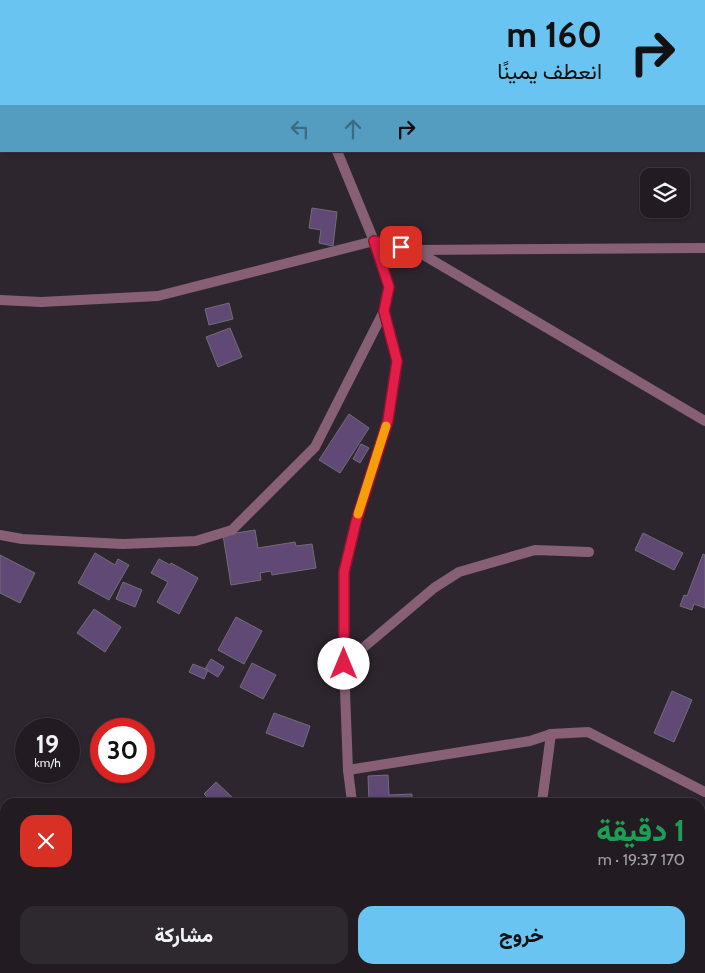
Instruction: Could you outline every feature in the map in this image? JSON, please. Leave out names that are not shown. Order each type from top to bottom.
[{"type":"street","points":[[0,535],[22,539],[123,544],[196,541],[232,530],[315,447],[384,311],[389,287],[374,241],[337,152]]},
{"type":"street","points":[[0,300],[41,302],[158,296],[374,241],[415,250],[705,248]]},
{"type":"street","points":[[415,250],[705,421]]},
{"type":"street","points":[[352,798],[348,770],[344,664],[344,572],[356,522],[388,420],[397,361],[384,311]]},
{"type":"street","points":[[344,664],[434,588],[459,572],[535,550],[589,552]]},
{"type":"street","points":[[348,770],[530,741],[552,734],[588,732],[705,792]]},
{"type":"street","points":[[543,798],[552,734]]},
{"type":"building","points":[[312,208],[337,212],[333,246],[319,243],[321,230],[309,228]]},
{"type":"building","points":[[229,303],[233,319],[209,325],[205,309]]},
{"type":"building","points":[[230,328],[242,357],[218,367],[206,337]]},
{"type":"building","points":[[349,414],[369,428],[340,473],[319,460]]},
{"type":"building","points":[[361,444],[369,448],[360,463],[353,459]]},
{"type":"building","points":[[255,530],[258,548],[295,542],[296,546],[312,544],[316,568],[272,575],[271,571],[260,573],[261,580],[231,585],[223,535]]},
{"type":"building","points":[[643,533],[683,553],[674,570],[635,550]]},
{"type":"building","points":[[95,553],[115,565],[118,559],[129,565],[109,600],[78,583]]},
{"type":"building","points":[[703,554],[705,555],[705,608],[694,604],[692,610],[680,606],[684,595],[687,596]]},
{"type":"building","points":[[0,555],[35,573],[20,603],[0,593]]},
{"type":"building","points":[[159,559],[170,565],[171,563],[198,578],[179,614],[157,602],[168,582],[151,573]]},
{"type":"building","points":[[123,582],[142,590],[135,607],[116,599]]},
{"type":"building","points":[[94,609],[121,627],[105,652],[77,633]]},
{"type":"building","points":[[236,617],[262,631],[244,664],[218,650]]},
{"type":"building","points":[[211,659],[224,667],[218,677],[205,669]]},
{"type":"building","points":[[252,663],[276,675],[263,699],[240,687]]},
{"type":"building","points":[[193,664],[208,670],[204,679],[189,672]]},
{"type":"building","points":[[672,691],[692,700],[674,742],[654,733]]},
{"type":"building","points":[[274,713],[310,726],[303,747],[266,733]]},
{"type":"building","points":[[388,775],[389,795],[412,794],[412,798],[369,798],[368,776]]},
{"type":"building","points":[[216,782],[233,798],[208,798],[204,794]]},
{"type":"slow traffic","points":[[358,514],[386,426]]},
{"type":"route","points":[[344,664],[344,572],[356,522],[388,420],[397,361],[384,311],[389,287],[374,241],[401,247]]}]
